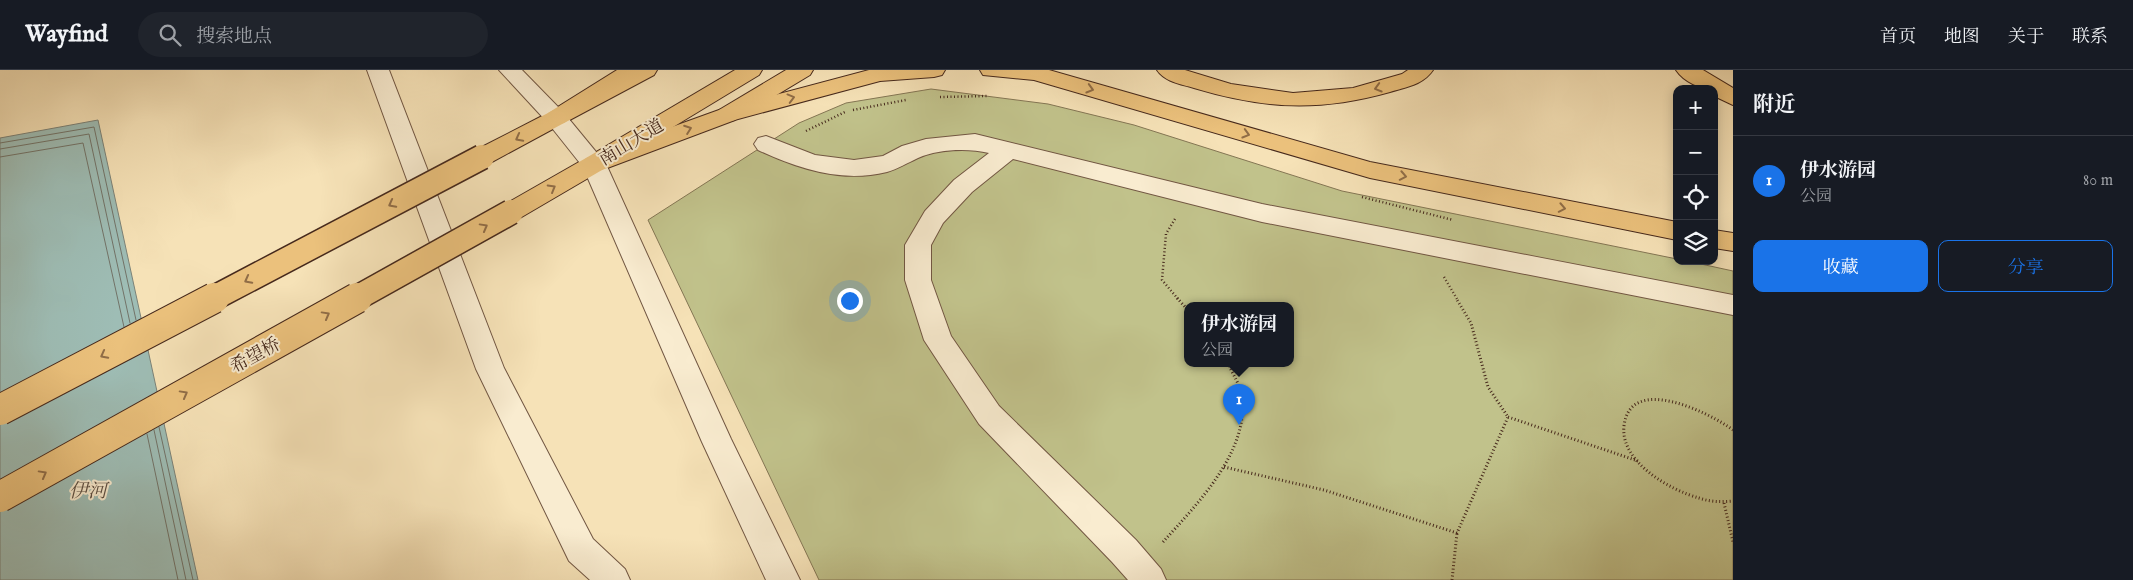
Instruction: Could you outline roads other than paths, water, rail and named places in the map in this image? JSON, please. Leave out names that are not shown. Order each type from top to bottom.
[{"type":"main road","points":[[556,118],[632,70]]},
{"type":"main road","points":[[0,410],[646,70]]},
{"type":"main road","name":"南山大道","points":[[511,212],[751,70]]},
{"type":"main road","points":[[726,115],[802,70]]},
{"type":"main road","points":[[594,164],[726,115],[880,74],[934,70]]},
{"type":"main road","points":[[991,70],[1035,73],[1370,170],[1673,230]]},
{"type":"main road","points":[[1168,70],[1174,74],[1229,90],[1293,100],[1354,95],[1410,79],[1422,70]]},
{"type":"main road","points":[[1687,70],[1733,98]]},
{"type":"main road","name":"希望桥","points":[[0,497],[511,212]]},
{"type":"main road","points":[[1718,240],[1733,242]]},
{"type":"street","points":[[378,70],[490,369],[581,550],[613,580]]},
{"type":"street","points":[[510,70],[556,118],[594,164],[717,442],[783,580]]},
{"type":"street","points":[[766,144],[802,160],[843,169],[887,164],[911,152],[939,144],[975,142],[1262,213],[1733,305]]},
{"type":"street","points":[[1009,150],[963,186],[934,217],[918,245],[918,280],[938,340],[990,414],[1117,544],[1144,575]]},
{"type":"water","name":"伊河","points":[[98,120],[198,580],[0,580],[0,138]]},
{"type":"place","name":"伊水游园","points":[[1239,425]]}]
